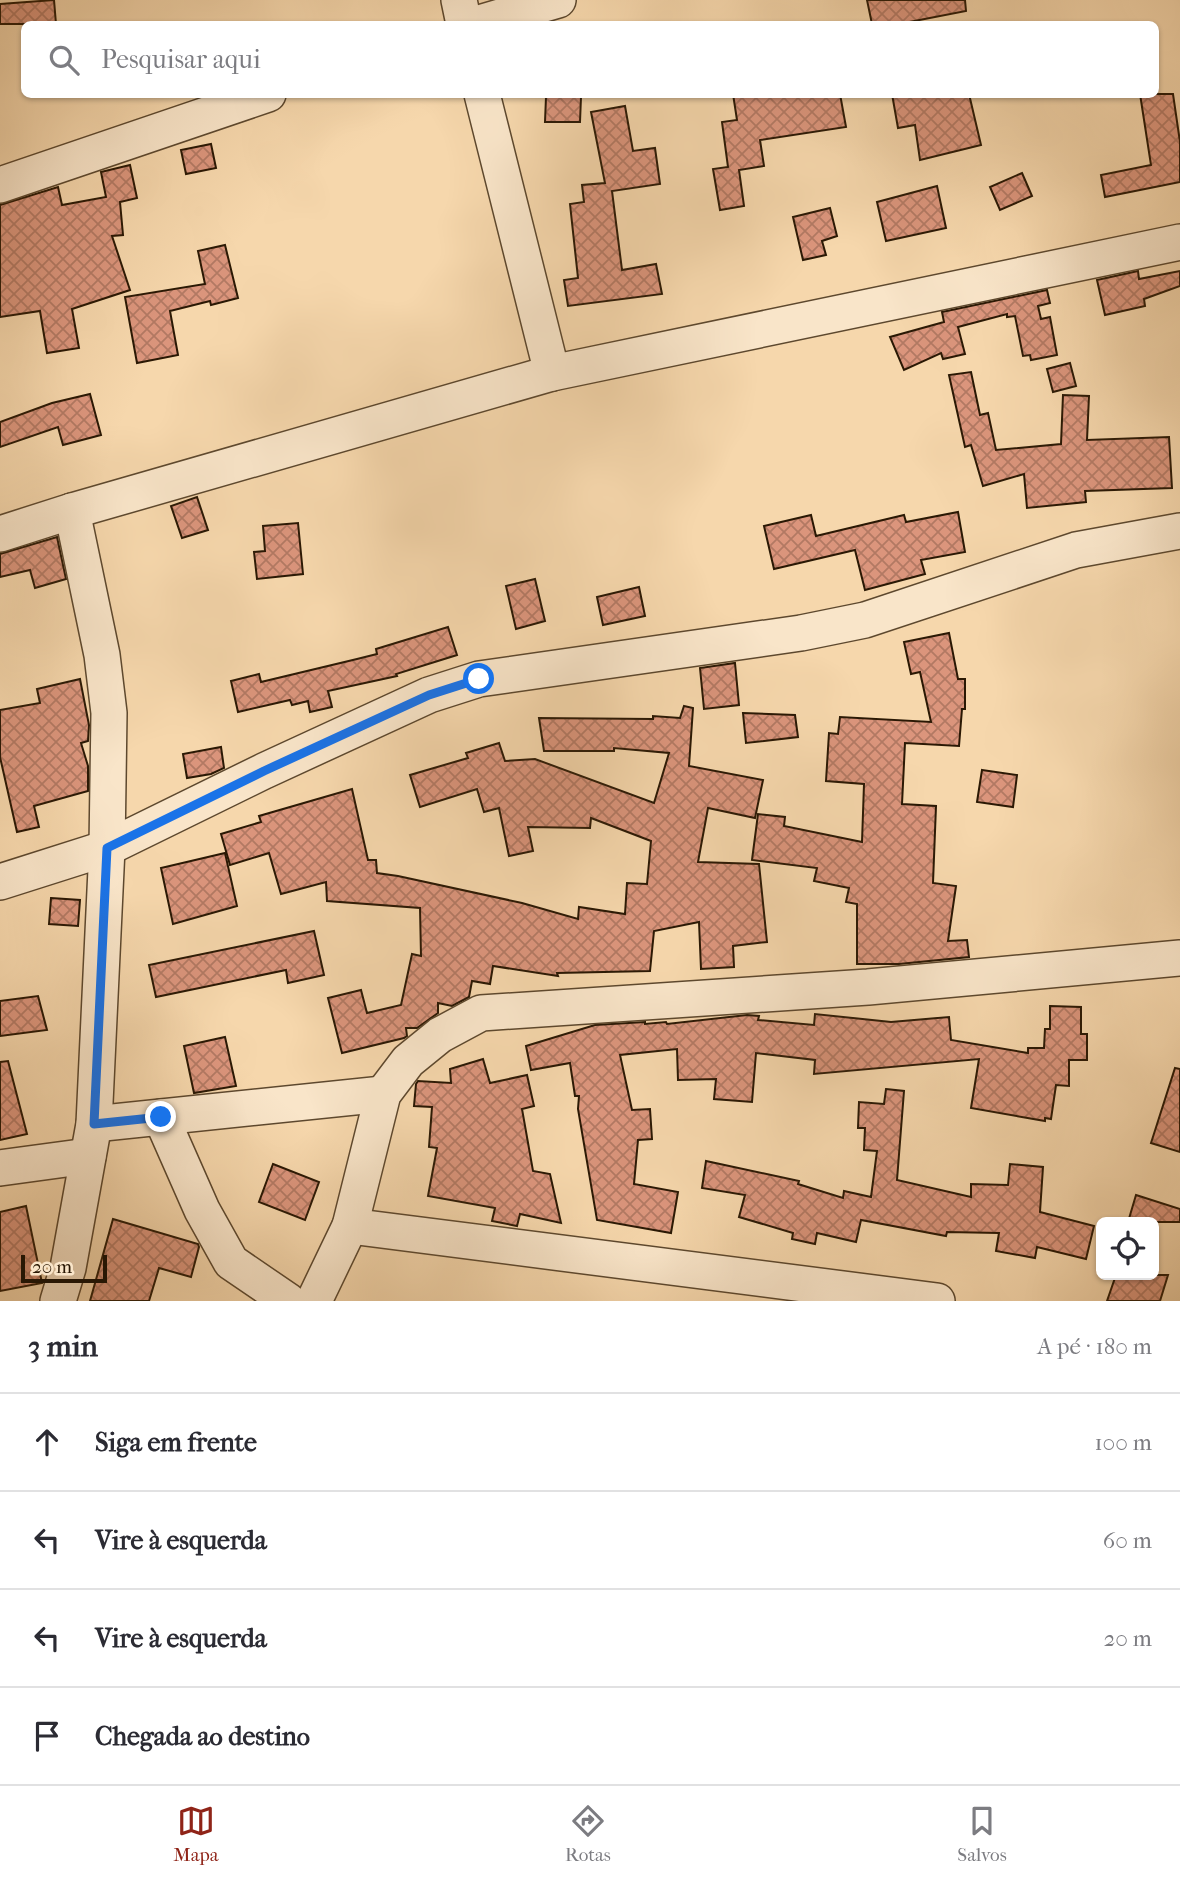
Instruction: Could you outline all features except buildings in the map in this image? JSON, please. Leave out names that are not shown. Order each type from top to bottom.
[{"type":"street","points":[[459,0],[463,21]]},
{"type":"street","points":[[486,21],[558,0]]},
{"type":"street","points":[[0,185],[256,98]]},
{"type":"street","points":[[483,98],[552,373]]},
{"type":"street","points":[[0,534],[552,373],[1180,242]]},
{"type":"street","points":[[58,1301],[68,1268],[91,1140],[107,848],[108,713],[102,655],[72,511]]},
{"type":"street","points":[[0,882],[107,848],[264,771],[429,695],[479,679],[814,631],[865,620],[1076,550],[1180,531]]},
{"type":"street","points":[[314,1301],[350,1226],[383,1094],[408,1061],[440,1035],[481,1013],[869,987],[1180,958]]},
{"type":"street","points":[[0,1168],[161,1117],[383,1094]]},
{"type":"street","points":[[161,1117],[202,1210],[231,1262],[288,1301]]},
{"type":"street","points":[[350,1226],[937,1301]]},
{"type":"route","points":[[161,1117],[94,1124],[107,848],[264,771],[429,695],[479,679]]}]
